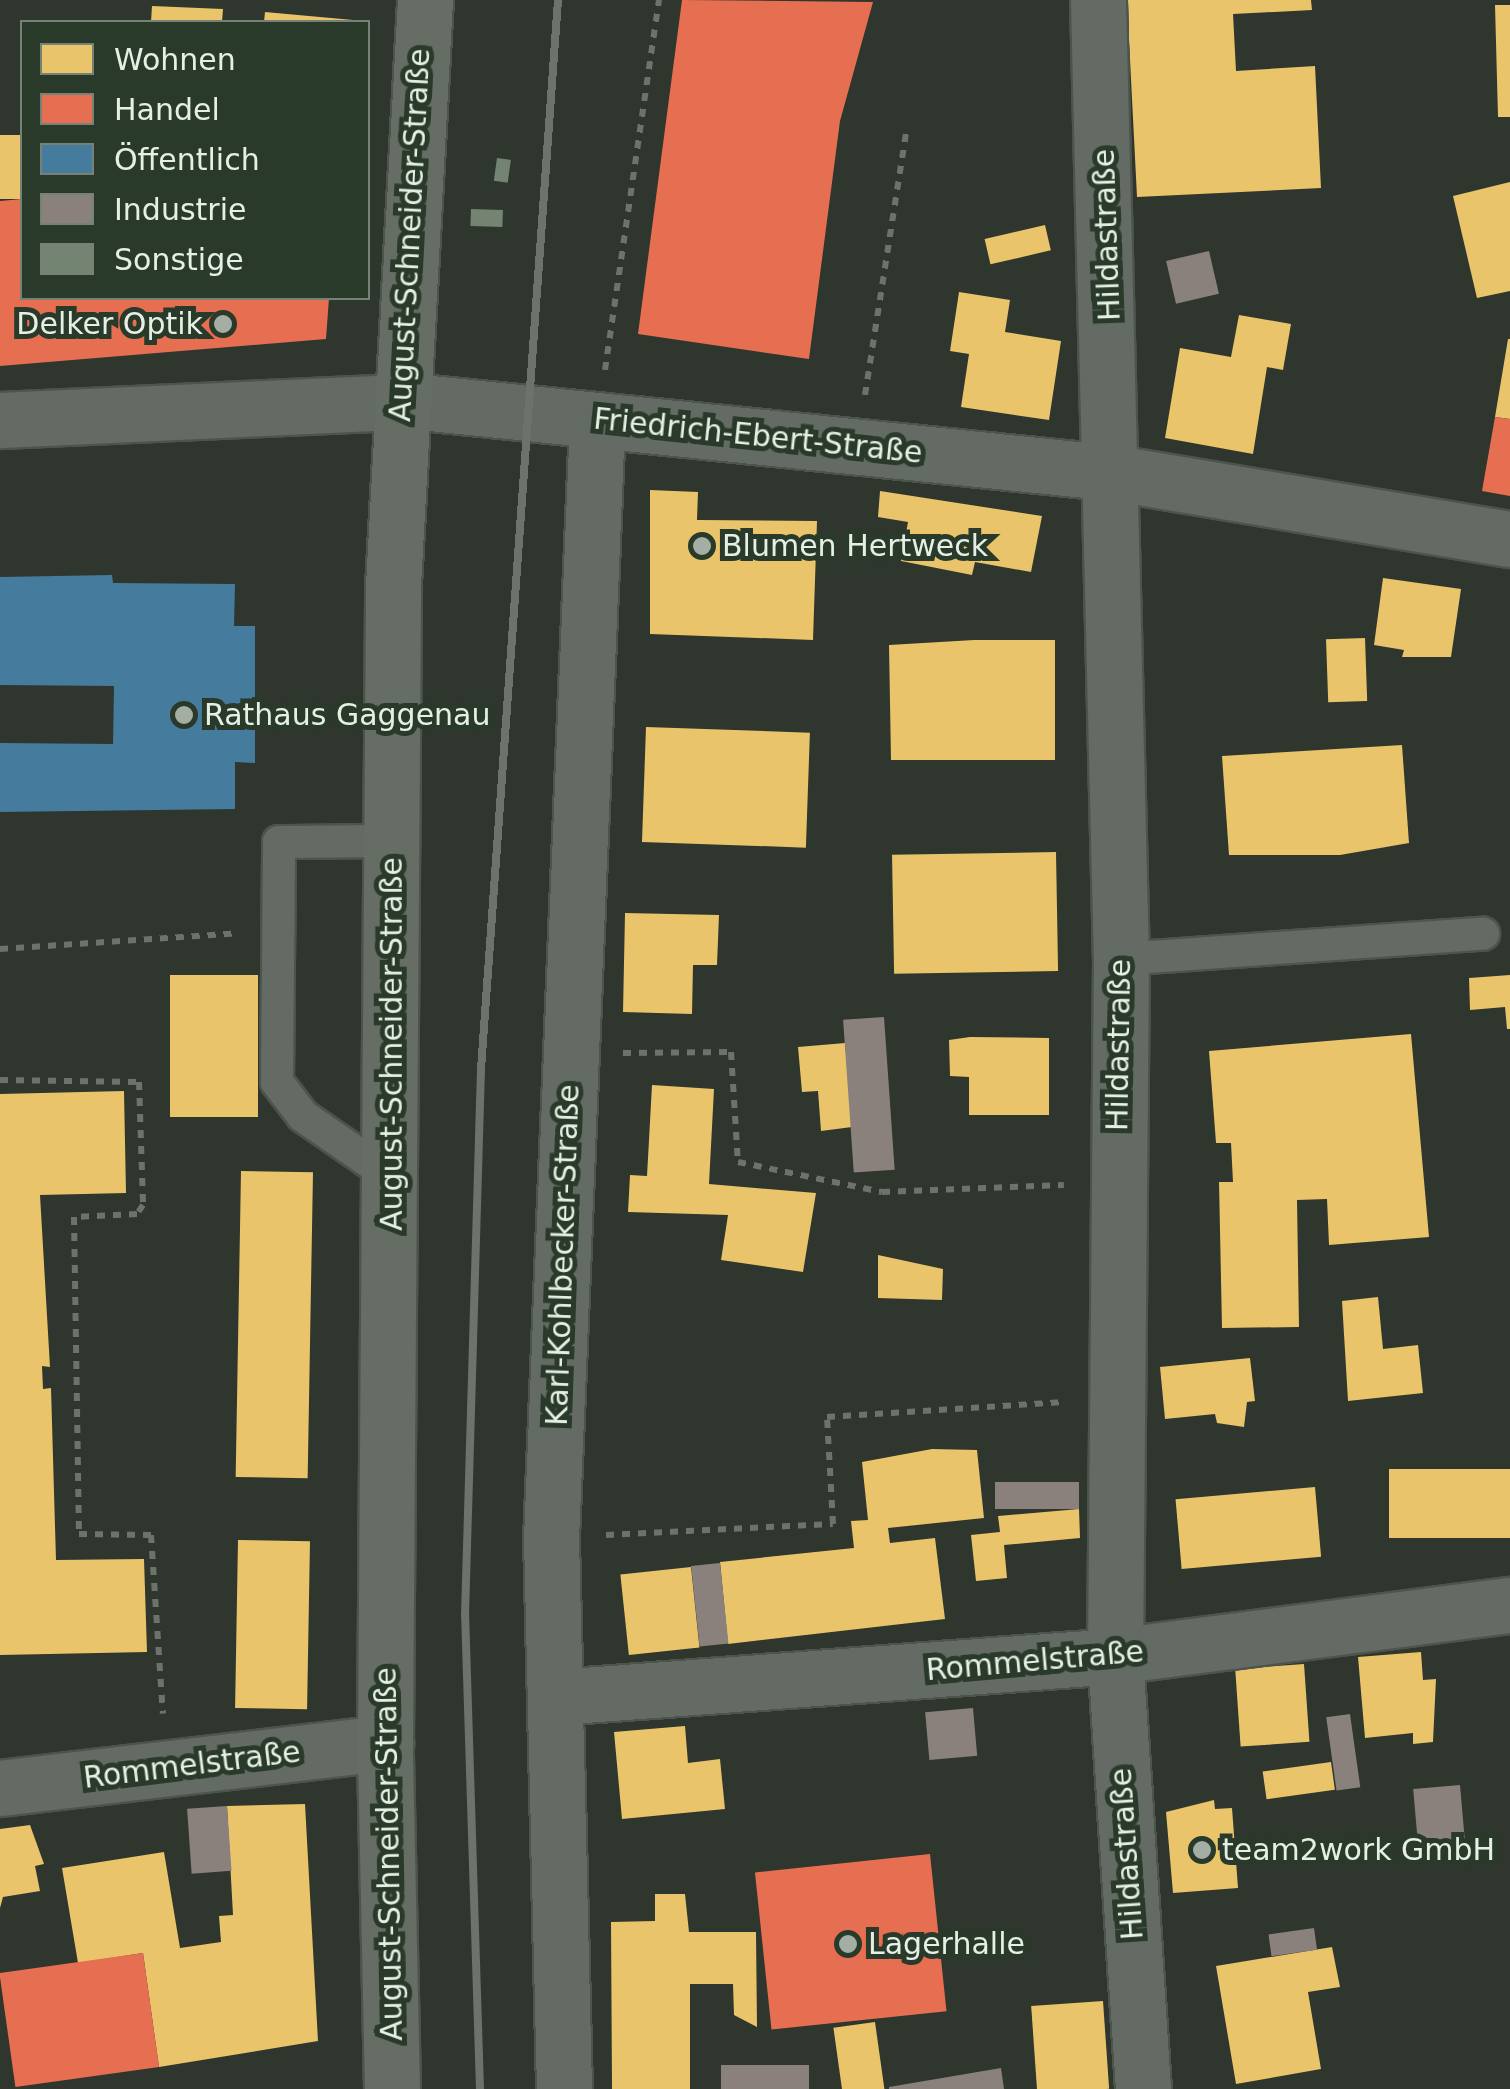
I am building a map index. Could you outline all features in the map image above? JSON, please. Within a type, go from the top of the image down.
[{"type":"street","name":"August-Schneider-Straße","points":[[392,2089],[385,1743],[399,401],[424,0]]},
{"type":"street","name":"Hildastraße","points":[[1098,0],[1115,472],[1121,960],[1115,1656],[1142,2089]]},
{"type":"street","name":"Friedrich-Ebert-Straße","points":[[0,420],[399,401],[1115,472],[1510,538]]},
{"type":"street","name":"Karl-Kohlbecker-Straße","points":[[564,2089],[551,1538],[597,420]]},
{"type":"street","name":"Rommelstraße","points":[[557,1696],[1115,1656],[1510,1605]]},
{"type":"street","name":"Rommelstraße","points":[[0,1788],[385,1743]]},
{"type":"lane","points":[[390,1176],[303,1116],[277,1082],[278,842],[394,842]]},
{"type":"lane","points":[[1121,960],[1483,934]]},
{"type":"path","points":[[597,420],[659,0]]},
{"type":"path","points":[[857,445],[907,128]]},
{"type":"path","points":[[0,950],[278,930]]},
{"type":"path","points":[[571,1054],[730,1052],[738,1162],[882,1192],[1117,1182]]},
{"type":"path","points":[[0,1080],[139,1082],[144,1204],[137,1214],[74,1217],[79,1534],[151,1535],[166,1768]]},
{"type":"path","points":[[551,1538],[833,1524],[827,1416],[1116,1399]]},
{"type":"building: Wohnen","points":[[1127,0],[1311,0],[1312,10],[1233,14],[1236,71],[1315,66],[1321,188],[1137,197]]},
{"type":"building: Wohnen","points":[[1495,5],[1510,5],[1510,117],[1498,117]]},
{"type":"building: Wohnen","points":[[152,6],[223,9],[222,20],[151,20]]},
{"type":"building: Wohnen","points":[[265,12],[353,20],[264,20]]},
{"type":"building: Wohnen","points":[[0,135],[20,135],[20,199],[0,199]]},
{"type":"building: Wohnen","points":[[1510,182],[1510,291],[1477,298],[1453,196]]},
{"type":"building: Wohnen","points":[[1045,225],[1051,250],[990,264],[985,239]]},
{"type":"building: Wohnen","points":[[959,292],[1010,300],[1005,332],[1061,341],[1049,420],[961,407],[969,354],[950,351]]},
{"type":"building: Wohnen","points":[[1239,315],[1291,324],[1283,370],[1267,367],[1253,454],[1165,438],[1180,348],[1231,357]]},
{"type":"building: Wohnen","points":[[1510,339],[1510,419],[1495,417]]},
{"type":"building: Wohnen","points":[[650,490],[698,492],[697,520],[817,521],[813,640],[650,634]]},
{"type":"building: Wohnen","points":[[880,491],[1042,516],[1031,572],[975,562],[972,575],[901,561],[908,522],[878,517]]},
{"type":"building: Wohnen","points":[[1383,578],[1461,589],[1451,657],[1402,657],[1404,650],[1374,645]]},
{"type":"building: Wohnen","points":[[1365,638],[1367,701],[1328,702],[1326,639]]},
{"type":"building: Wohnen","points":[[1055,640],[1055,760],[891,760],[889,645]]},
{"type":"building: Wohnen","points":[[646,727],[810,733],[806,848],[642,842]]},
{"type":"building: Wohnen","points":[[1402,745],[1409,843],[1340,855],[1229,855],[1222,756]]},
{"type":"building: Wohnen","points":[[1056,852],[1058,971],[894,974],[892,855]]},
{"type":"building: Wohnen","points":[[625,913],[719,915],[717,965],[693,965],[692,1014],[623,1012]]},
{"type":"building: Wohnen","points":[[170,975],[258,975],[258,1117],[170,1117]]},
{"type":"building: Wohnen","points":[[1510,975],[1507,1029],[1505,1007],[1470,1010],[1469,978]]},
{"type":"building: Wohnen","points":[[1411,1034],[1429,1237],[1329,1245],[1327,1199],[1297,1200],[1299,1327],[1222,1328],[1219,1182],[1233,1182],[1231,1143],[1216,1143],[1209,1051]]},
{"type":"building: Wohnen","points":[[1049,1038],[1049,1115],[969,1115],[969,1077],[950,1076],[949,1040]]},
{"type":"building: Wohnen","points":[[845,1043],[852,1127],[821,1131],[818,1091],[802,1092],[798,1047]]},
{"type":"building: Wohnen","points":[[652,1085],[714,1089],[709,1184],[816,1193],[803,1272],[721,1260],[728,1215],[628,1212],[630,1175],[647,1176]]},
{"type":"building: Wohnen","points":[[124,1091],[126,1193],[40,1195],[50,1367],[42,1366],[43,1389],[51,1388],[56,1560],[144,1559],[147,1652],[0,1655],[0,1094]]},
{"type":"building: Wohnen","points":[[241,1171],[313,1172],[308,1478],[236,1477]]},
{"type":"building: Wohnen","points":[[878,1255],[943,1269],[942,1300],[878,1298]]},
{"type":"building: Wohnen","points":[[1378,1297],[1383,1349],[1418,1345],[1423,1393],[1348,1401],[1342,1301]]},
{"type":"building: Wohnen","points":[[1250,1358],[1255,1401],[1247,1402],[1244,1427],[1217,1423],[1215,1414],[1165,1419],[1160,1367]]},
{"type":"building: Wohnen","points":[[932,1449],[977,1450],[984,1518],[888,1528],[890,1543],[935,1538],[945,1619],[728,1644],[720,1562],[854,1548],[851,1521],[868,1520],[862,1462]]},
{"type":"building: Wohnen","points":[[1389,1469],[1510,1469],[1510,1538],[1389,1538]]},
{"type":"building: Wohnen","points":[[1315,1487],[1321,1557],[1182,1569],[1176,1499]]},
{"type":"building: Wohnen","points":[[1079,1509],[1080,1538],[1004,1545],[1007,1578],[976,1581],[971,1535],[1000,1532],[998,1516]]},
{"type":"building: Wohnen","points":[[238,1540],[310,1541],[307,1709],[235,1708]]},
{"type":"building: Wohnen","points":[[691,1567],[699,1648],[629,1655],[620,1574]]},
{"type":"building: Wohnen","points":[[1421,1652],[1423,1680],[1436,1679],[1433,1742],[1413,1744],[1413,1733],[1365,1738],[1358,1657]]},
{"type":"building: Wohnen","points":[[1304,1664],[1309,1742],[1241,1747],[1235,1669]]},
{"type":"building: Wohnen","points":[[685,1726],[688,1763],[720,1759],[725,1809],[622,1819],[614,1732]]},
{"type":"building: Wohnen","points":[[1331,1762],[1335,1790],[1267,1799],[1263,1772]]},
{"type":"building: Wohnen","name":"team2work GmbH","points":[[1214,1800],[1215,1809],[1232,1808],[1238,1888],[1173,1893],[1166,1812]]},
{"type":"building: Wohnen","points":[[305,1804],[318,2041],[159,2067],[143,1953],[78,1963],[62,1868],[164,1852],[180,1948],[221,1942],[219,1916],[233,1915],[227,1806]]},
{"type":"building: Wohnen","points":[[30,1825],[44,1864],[35,1866],[40,1891],[3,1897],[0,1908],[0,1829]]},
{"type":"building: Wohnen","points":[[655,1894],[685,1894],[689,1932],[756,1932],[757,2027],[734,2015],[733,1984],[690,1984],[690,2089],[612,2089],[611,1922],[655,1921]]},
{"type":"building: Wohnen","points":[[1332,1947],[1340,1987],[1308,1992],[1321,2069],[1236,2084],[1216,1966]]},
{"type":"building: Wohnen","points":[[1103,2001],[1109,2089],[1037,2089],[1031,2006]]},
{"type":"building: Wohnen","points":[[875,2022],[884,2089],[842,2089],[833,2028]]},
{"type":"building: Handel","points":[[682,0],[873,2],[840,121],[809,359],[638,334]]},
{"type":"building: Handel","points":[[20,199],[20,300],[329,300],[326,339],[0,366],[0,201]]},
{"type":"building: Handel","points":[[1495,417],[1510,419],[1510,496],[1482,491]]},
{"type":"building: Handel","name":"Lagerhalle","points":[[930,1854],[947,2011],[771,2030],[755,1872]]},
{"type":"building: Handel","points":[[143,1953],[159,2067],[15,2087],[0,1973]]},
{"type":"building: Öffentlich","name":"Rathaus Gaggenau","points":[[112,575],[113,583],[235,584],[234,626],[255,626],[255,763],[235,762],[235,809],[0,812],[0,743],[113,744],[114,686],[0,685],[0,577]]},
{"type":"building: Industrie","points":[[1209,251],[1219,294],[1176,304],[1166,261]]},
{"type":"building: Industrie","points":[[884,1017],[895,1170],[854,1172],[843,1020]]},
{"type":"building: Industrie","points":[[995,1482],[1079,1482],[1079,1509],[995,1509]]},
{"type":"building: Industrie","points":[[720,1563],[728,1644],[700,1647],[691,1566]]},
{"type":"building: Industrie","points":[[973,1708],[977,1756],[929,1760],[925,1712]]},
{"type":"building: Industrie","points":[[1350,1714],[1360,1787],[1337,1791],[1326,1717]]},
{"type":"building: Industrie","points":[[1460,1785],[1465,1848],[1419,1852],[1413,1789]]},
{"type":"building: Industrie","points":[[227,1806],[232,1871],[192,1874],[187,1809]]},
{"type":"building: Industrie","points":[[1314,1928],[1317,1950],[1272,1956],[1268,1934]]},
{"type":"building: Industrie","points":[[721,2065],[809,2065],[809,2089],[721,2089]]},
{"type":"building: Industrie","points":[[1001,2068],[1004,2089],[889,2089],[889,2087]]},
{"type":"building: Sonstige","points":[[497,158],[511,160],[508,183],[494,181]]},
{"type":"building: Sonstige","points":[[471,209],[503,210],[502,227],[470,226]]},
{"type":"railway","points":[[480,2089],[465,1615],[481,1069],[558,0]]},
{"type":"place","name":"Delker Optik","points":[[223,324]]},
{"type":"place","name":"Blumen Hertweck","points":[[702,546]]},
{"type":"place","name":"Rathaus Gaggenau","points":[[184,715]]},
{"type":"place","name":"team2work GmbH","points":[[1202,1850]]},
{"type":"place","name":"Lagerhalle","points":[[848,1944]]}]
